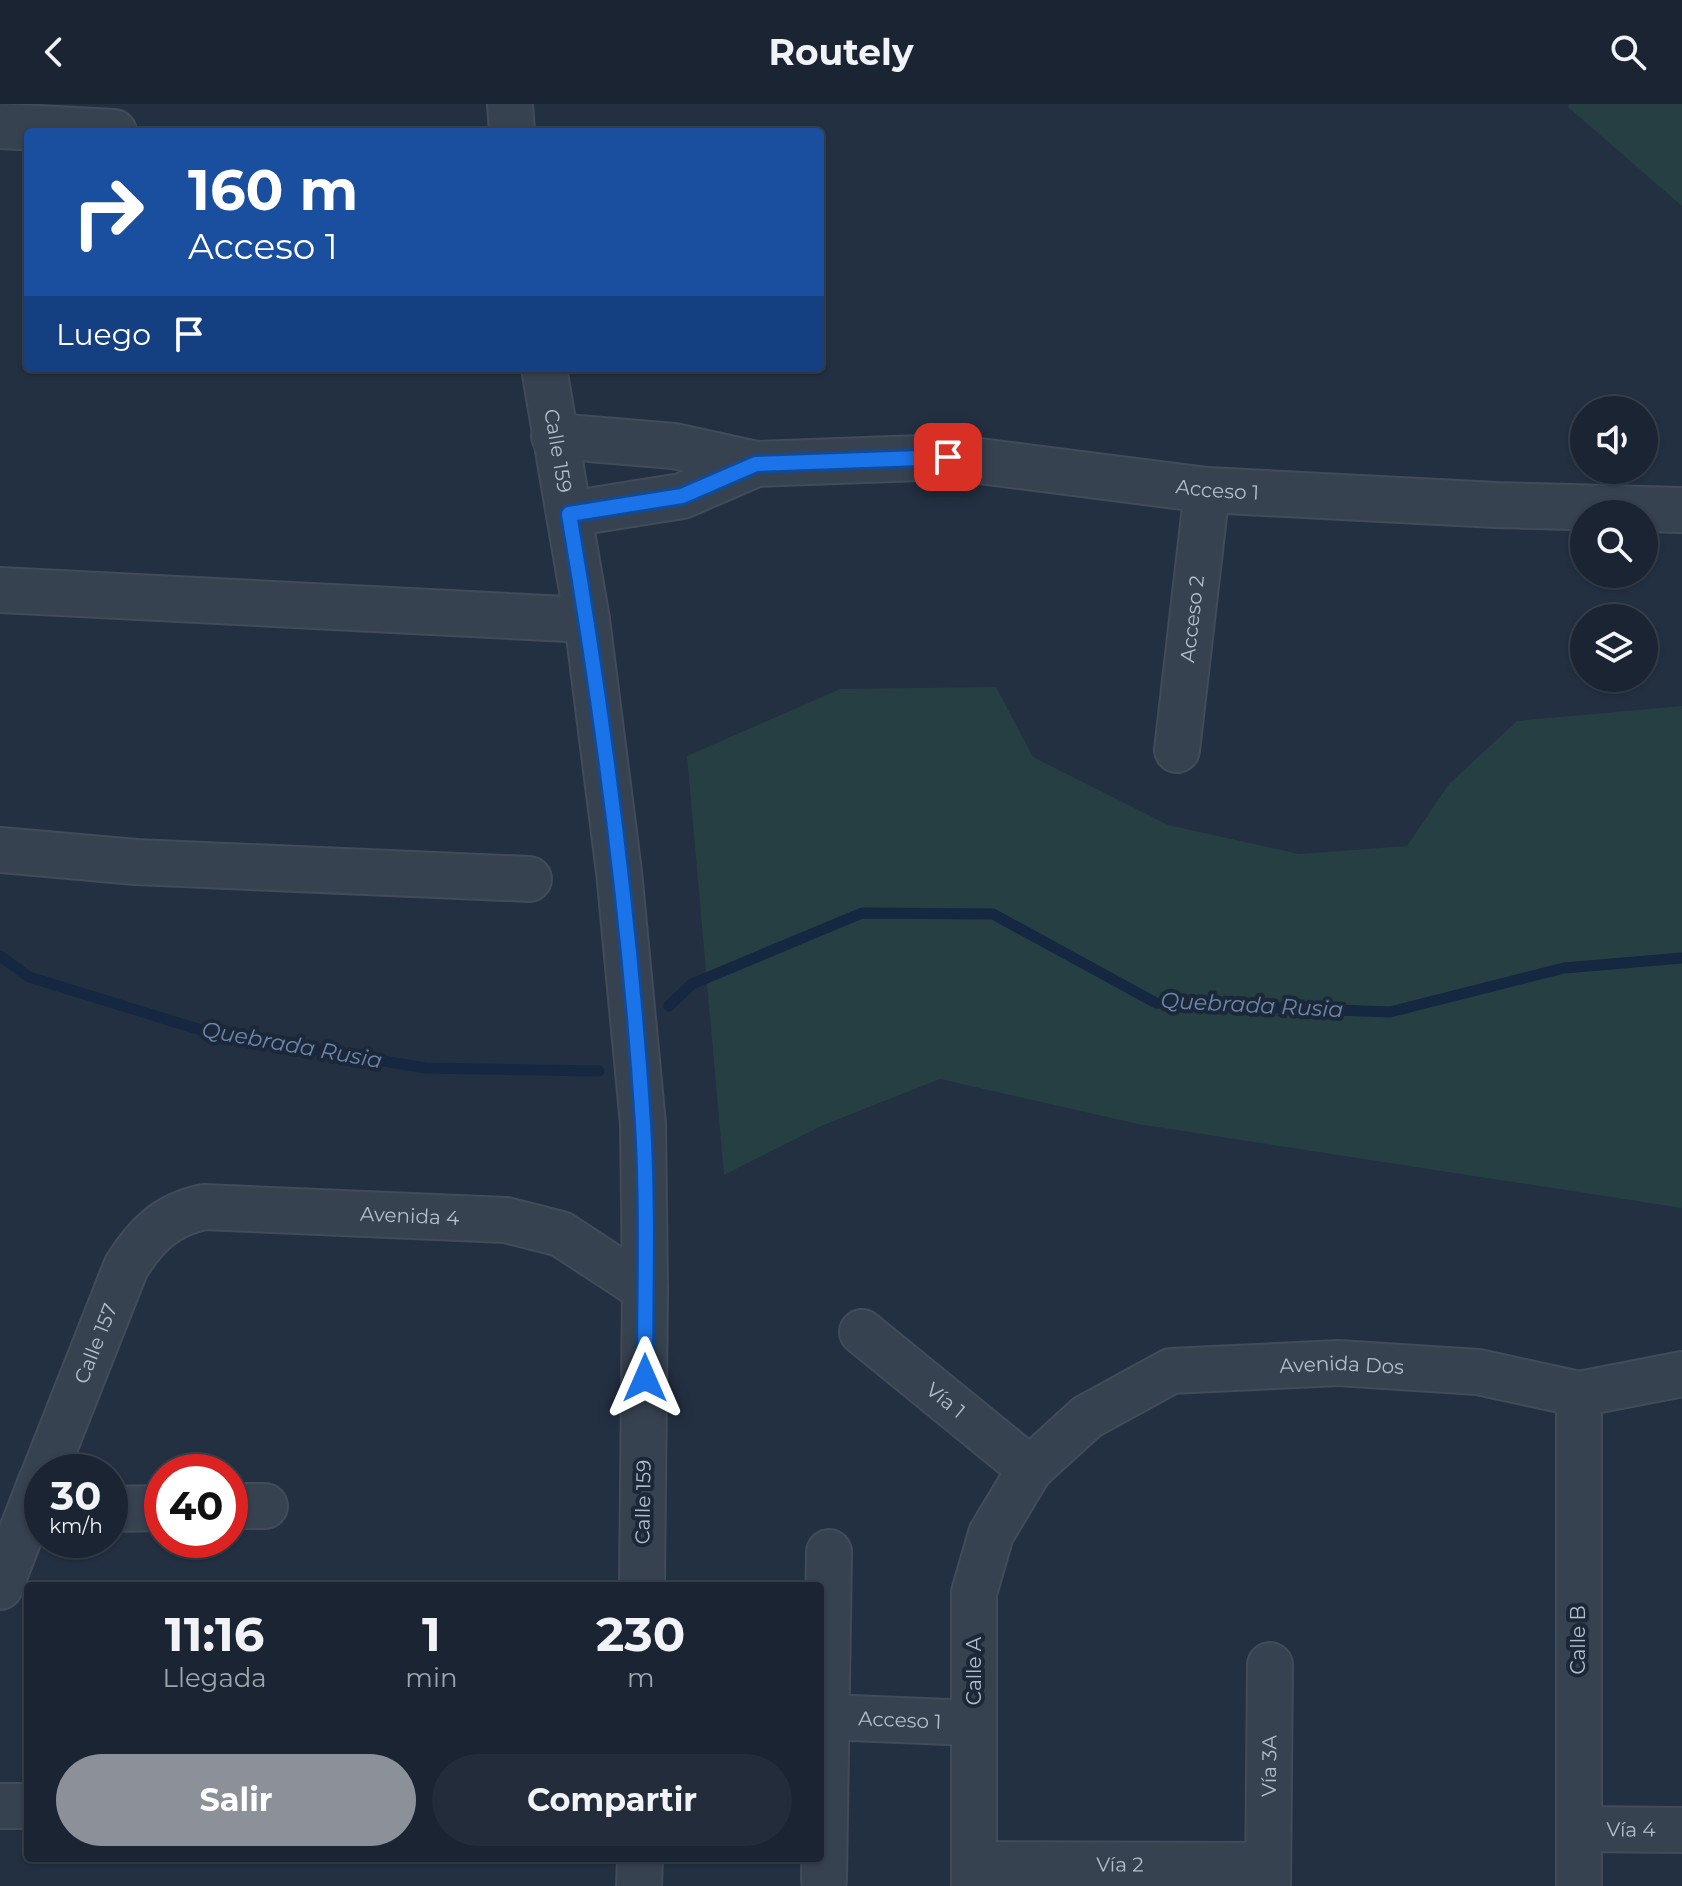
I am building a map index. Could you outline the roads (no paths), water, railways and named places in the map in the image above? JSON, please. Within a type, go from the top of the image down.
[{"type":"street","points":[[510,104],[512,128]]},
{"type":"street","points":[[0,126],[38,128]]},
{"type":"street","name":"Calle 159","points":[[545,372],[587,620],[619,872],[643,1124],[642,1582]]},
{"type":"street","name":"Acceso 1","points":[[554,436],[674,446],[756,464],[948,457],[1207,490],[1496,505],[1682,510]]},
{"type":"street","name":"Acceso 1","points":[[569,514],[682,496],[756,464]]},
{"type":"street","name":"Acceso 2","points":[[1177,750],[1207,490]]},
{"type":"street","points":[[0,590],[587,620]]},
{"type":"street","points":[[0,850],[136,862],[529,879]]},
{"type":"street","name":"Avenida 4","points":[[161,1224],[181,1212],[204,1207],[506,1220],[561,1234],[645,1289]]},
{"type":"street","name":"Calle 157","points":[[55,1454],[126,1267],[141,1243],[161,1224]]},
{"type":"street","name":"Vía 1","points":[[862,1332],[1030,1469]]},
{"type":"street","name":"Avenida Dos","points":[[1030,1469],[1087,1417],[1171,1371],[1338,1363],[1478,1372],[1579,1394],[1682,1374]]},
{"type":"street","name":"Calle B","points":[[1579,1394],[1579,1886]]},
{"type":"street","name":"Calle A","points":[[974,1875],[974,1593],[991,1534],[1030,1469]]},
{"type":"street","name":"Calle 157","points":[[0,1587],[24,1531]]},
{"type":"street","points":[[824,1879],[829,1552]]},
{"type":"street","name":"Vía 3A","points":[[1267,1876],[1270,1665]]},
{"type":"street","name":"Acceso 1","points":[[826,1717],[974,1723]]},
{"type":"street","points":[[0,1806],[24,1806]]},
{"type":"street","name":"Vía 4","points":[[1579,1829],[1682,1830]]},
{"type":"street","points":[[639,1886],[640,1862]]},
{"type":"street","name":"Vía 2","points":[[974,1875],[1267,1876]]},
{"type":"waterway","name":"Quebrada Rusia","points":[[669,1006],[692,984],[862,913],[993,914],[1156,1003],[1390,1012],[1564,968],[1682,958]]},
{"type":"waterway","name":"Quebrada Rusia","points":[[0,956],[29,977],[201,1030],[425,1068],[599,1071]]}]
